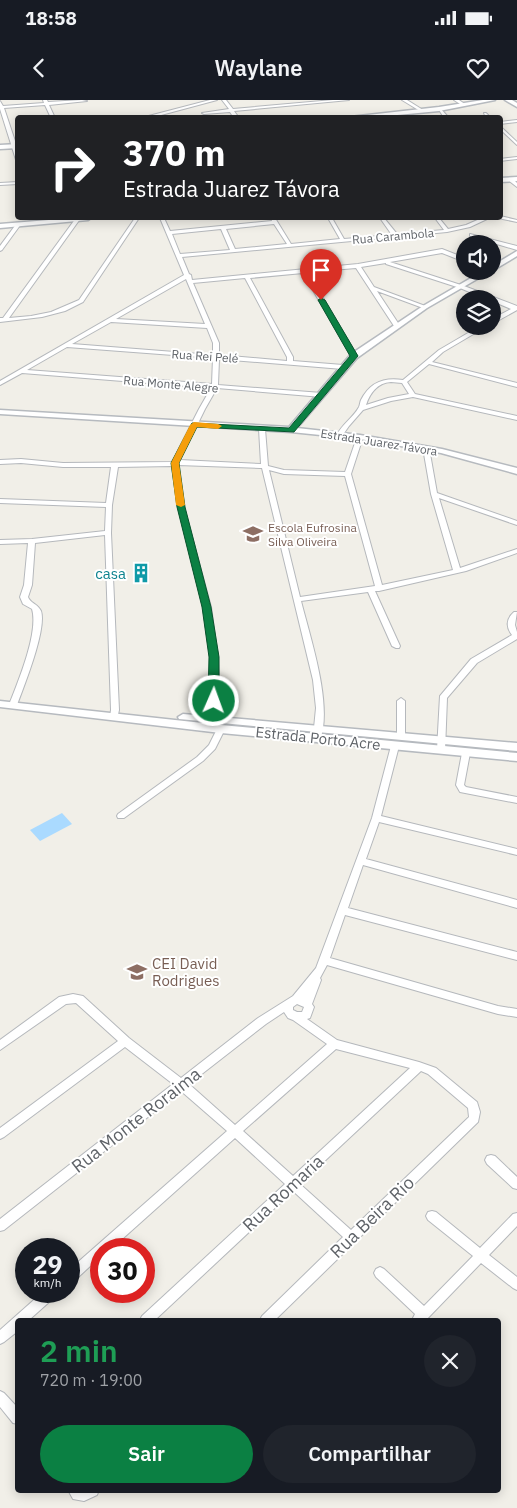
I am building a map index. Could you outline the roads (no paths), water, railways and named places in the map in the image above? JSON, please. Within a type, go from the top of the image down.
[{"type":"street","points":[[158,115],[215,100]]},
{"type":"street","points":[[224,100],[235,115]]},
{"type":"street","points":[[196,104],[204,113],[308,102],[347,100]]},
{"type":"street","points":[[404,100],[421,110]]},
{"type":"street","points":[[456,100],[464,105]]},
{"type":"street","points":[[396,115],[492,100]]},
{"type":"street","points":[[508,100],[517,105]]},
{"type":"street","points":[[0,101],[15,143]]},
{"type":"street","points":[[1,107],[46,102],[84,101]]},
{"type":"street","points":[[46,102],[52,115]]},
{"type":"street","points":[[438,109],[444,115]]},
{"type":"street","points":[[503,123],[517,121]]},
{"type":"street","points":[[503,129],[515,139],[517,144]]},
{"type":"street","points":[[506,140],[515,139]]},
{"type":"street","points":[[0,147],[15,146]]},
{"type":"street","points":[[503,160],[517,158]]},
{"type":"street","points":[[514,179],[517,186]]},
{"type":"street","points":[[0,184],[15,183]]},
{"type":"street","points":[[503,218],[517,221]]},
{"type":"street","points":[[0,226],[37,220]]},
{"type":"street","points":[[2,320],[77,220]]},
{"type":"street","points":[[2,320],[57,312],[72,307],[81,301],[136,220]]},
{"type":"street","points":[[163,220],[216,343],[215,388],[202,409],[175,463],[181,507],[208,615],[215,683],[212,720]]},
{"type":"street","points":[[170,233],[275,220],[290,246]]},
{"type":"street","points":[[331,220],[343,240]]},
{"type":"street","points":[[384,220],[396,236]]},
{"type":"street","points":[[439,220],[448,231]]},
{"type":"street","name":"Rua Carambola","points":[[180,256],[448,231],[468,226],[481,220]]},
{"type":"street","points":[[0,249],[19,224]]},
{"type":"street","points":[[223,227],[233,251]]},
{"type":"street","points":[[501,243],[517,248]]},
{"type":"street","points":[[190,282],[358,266],[442,251],[456,256]]},
{"type":"street","points":[[501,263],[517,253]]},
{"type":"street","points":[[386,262],[470,290]]},
{"type":"street","points":[[358,266],[397,326]]},
{"type":"street","points":[[305,272],[354,356]]},
{"type":"street","points":[[0,383],[188,275]]},
{"type":"street","points":[[247,277],[290,357],[290,362]]},
{"type":"street","points":[[291,430],[354,356],[425,307],[473,280]]},
{"type":"street","points":[[373,288],[425,307]]},
{"type":"street","points":[[501,303],[516,309]]},
{"type":"street","points":[[501,317],[516,309]]},
{"type":"street","points":[[111,320],[208,326]]},
{"type":"street","points":[[404,382],[427,362],[469,335]]},
{"type":"street","name":"Rua Rei Pelé","points":[[66,345],[343,367]]},
{"type":"street","points":[[427,362],[517,385]]},
{"type":"street","name":"Rua Monte Alegre","points":[[21,371],[215,388],[322,395]]},
{"type":"street","points":[[340,435],[344,427],[361,409],[370,390],[377,382],[388,379],[404,382],[413,395]]},
{"type":"street","points":[[361,409],[382,401],[413,395],[517,418]]},
{"type":"street","name":"Estrada Juarez Távora","points":[[0,412],[291,430],[360,437],[426,448],[517,471]]},
{"type":"street","points":[[262,429],[264,468],[317,680],[320,708],[318,733]]},
{"type":"street","points":[[360,437],[348,474],[375,590],[396,646]]},
{"type":"street","points":[[426,448],[434,494],[457,571]]},
{"type":"street","points":[[0,462],[21,461],[63,465],[115,465],[182,462],[256,465],[284,472],[348,474]]},
{"type":"street","points":[[114,713],[108,533],[109,504],[115,465]]},
{"type":"street","points":[[434,494],[517,523]]},
{"type":"street","points":[[0,501],[109,504]]},
{"type":"street","points":[[0,542],[32,541],[108,533]]},
{"type":"street","points":[[14,702],[38,627],[38,613],[34,606],[26,602],[24,597],[28,585],[32,541]]},
{"type":"street","points":[[298,599],[375,590],[457,571],[517,551]]},
{"type":"street","points":[[442,745],[442,700],[474,662],[516,636],[512,631],[511,625],[512,618],[517,614]]},
{"type":"street","name":"Estrada Porto Acre","points":[[0,697],[14,702],[114,713],[212,720],[398,741],[442,745],[517,747]]},
{"type":"street","points":[[296,1010],[309,1007],[307,1004],[376,818],[398,741],[401,701]]},
{"type":"street","name":"Estrada Porto Acre","points":[[0,704],[14,702]]},
{"type":"street","name":"Estrada Porto Acre","points":[[114,713],[220,729],[318,733]]},
{"type":"street","points":[[122,816],[200,759],[212,747],[220,729]]},
{"type":"street","name":"Estrada Porto Acre","points":[[442,745],[466,753],[517,757]]},
{"type":"street","points":[[466,753],[460,785],[463,790],[517,800]]},
{"type":"street","points":[[376,818],[517,852]]},
{"type":"street","points":[[361,861],[517,904]]},
{"type":"street","points":[[342,910],[517,956]]},
{"type":"street","points":[[296,1010],[322,965]]},
{"type":"street","points":[[322,965],[498,1010],[517,1013]]},
{"type":"street","points":[[0,1046],[63,1000],[79,999],[125,1042],[181,1084],[236,1132],[351,1237]]},
{"type":"street","points":[[296,1010],[312,1030],[334,1044],[419,1066]]},
{"type":"street","name":"Rua Monte Roraima","points":[[0,1226],[273,1014],[296,1010]]},
{"type":"street","points":[[0,1134],[125,1042]]},
{"type":"street","points":[[115,1238],[334,1044]]},
{"type":"street","name":"Rua Beira Rio","points":[[268,1318],[474,1119],[473,1105],[432,1070],[419,1066]]},
{"type":"street","name":"Rua Romaria","points":[[148,1318],[419,1066]]},
{"type":"street","points":[[491,1160],[517,1184]]},
{"type":"street","points":[[432,1216],[517,1284]]},
{"type":"street","points":[[380,1273],[421,1317],[482,1257],[517,1218]]},
{"type":"street","points":[[80,1268],[90,1260]]},
{"type":"street","points":[[22,1318],[39,1303]]},
{"type":"street","points":[[0,1338],[15,1325]]},
{"type":"street","points":[[0,1397],[15,1414]]},
{"type":"water","points":[[62,813],[72,824],[40,841],[30,830]]},
{"type":"place","name":"Escola Eufrosina Silva Oliveira","points":[[253,534]]},
{"type":"place","name":"casa","points":[[141,573]]},
{"type":"place","name":"CEI David Rodrigues","points":[[137,972]]}]
